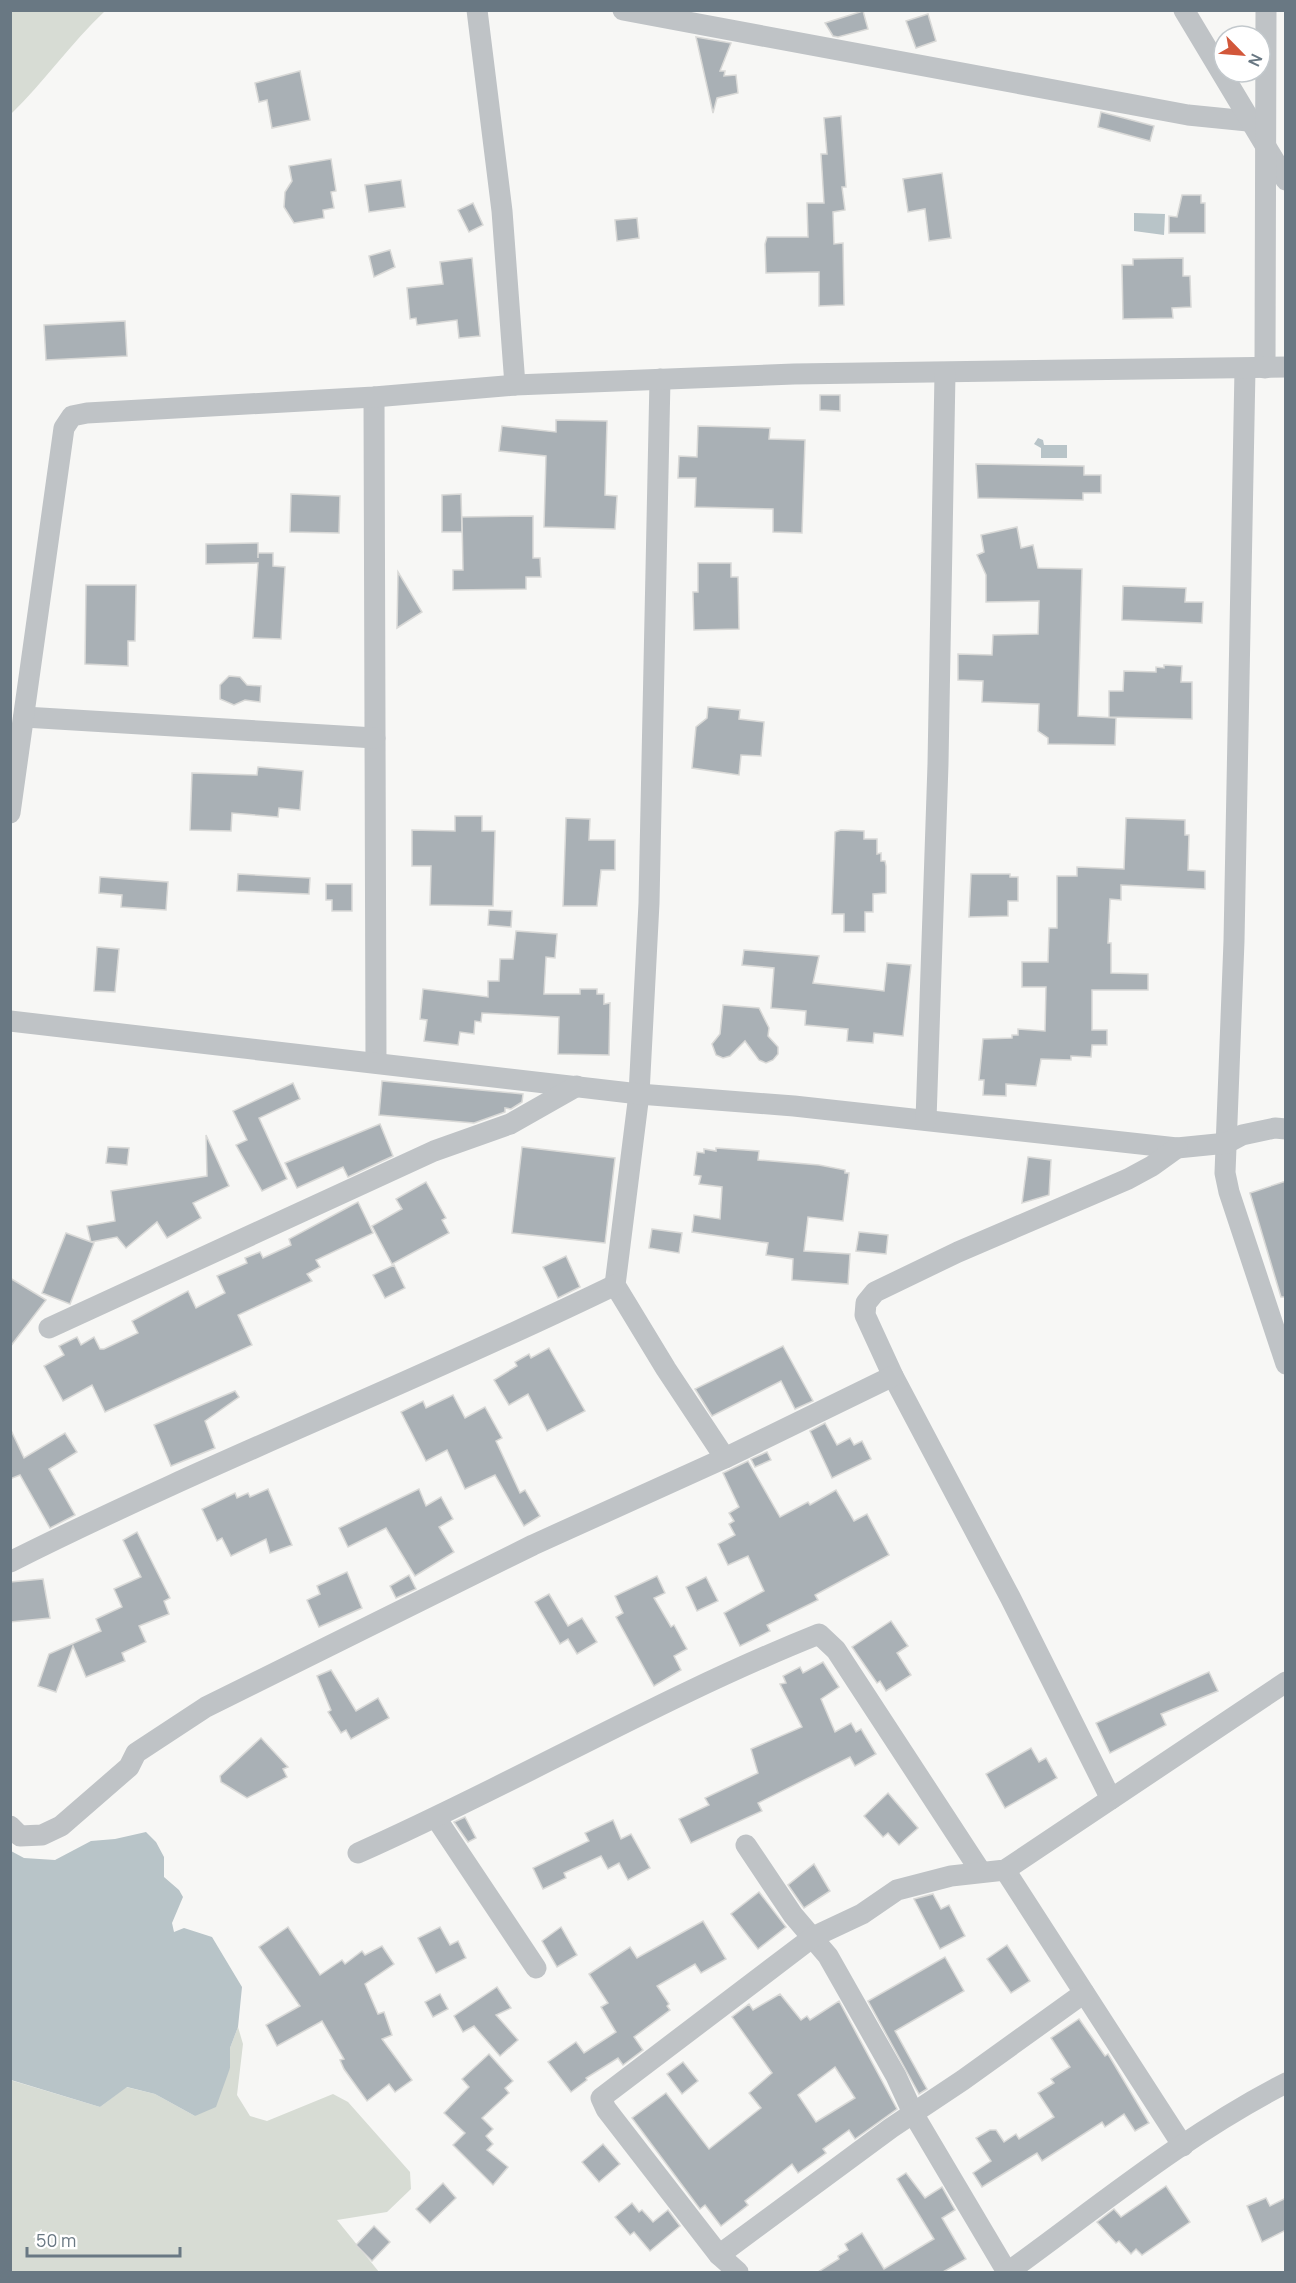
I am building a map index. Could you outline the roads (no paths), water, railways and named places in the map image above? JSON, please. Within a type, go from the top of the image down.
[{"type":"street","points":[[477,10],[502,211],[515,385]]},
{"type":"street","points":[[623,10],[1188,116],[1248,121]]},
{"type":"street","points":[[1184,10],[1248,121],[1286,180]]},
{"type":"street","points":[[1266,10],[1265,368],[1234,941],[1226,1173],[1229,1192],[1286,1364]]},
{"type":"street","points":[[10,813],[64,428],[72,416],[87,413],[374,397],[515,385],[660,379],[794,374],[1265,368]]},
{"type":"street","points":[[926,1120],[938,764],[945,373]]},
{"type":"street","points":[[660,379],[649,903],[639,1094],[615,1285],[666,1369],[725,1458]]},
{"type":"street","points":[[374,397],[376,1062]]},
{"type":"street","points":[[24,717],[375,738]]},
{"type":"street","points":[[10,1022],[376,1062],[639,1094],[794,1106],[1177,1148],[1227,1143],[1242,1135],[1275,1128],[1286,1129]]},
{"type":"street","points":[[49,1328],[434,1151],[510,1124],[577,1086]]},
{"type":"street","points":[[1111,1798],[1010,1597],[892,1376],[865,1315],[866,1303],[875,1292],[958,1252],[1128,1179],[1152,1167],[1177,1148]]},
{"type":"street","points":[[10,1562],[160,1490],[425,1373],[615,1285]]},
{"type":"street","points":[[10,1826],[20,1836],[42,1835],[62,1826],[129,1767],[136,1753],[206,1707],[533,1545],[725,1458],[892,1376]]},
{"type":"street","points":[[358,1853],[436,1818],[685,1695],[819,1634],[836,1650],[981,1872]]},
{"type":"street","points":[[738,2272],[719,2255],[606,2109],[601,2098],[813,1937],[862,1914],[897,1890],[943,1877],[1005,1870],[1286,1682]]},
{"type":"street","points":[[436,1818],[536,1968]]},
{"type":"street","points":[[746,1845],[793,1915],[828,1956],[896,2076],[914,2115],[1007,2272],[1183,2146],[1251,2100],[1286,2083]]},
{"type":"street","points":[[1005,1870],[1183,2146]]},
{"type":"street","points":[[719,2255],[834,2169],[914,2115],[1084,1993]]}]
